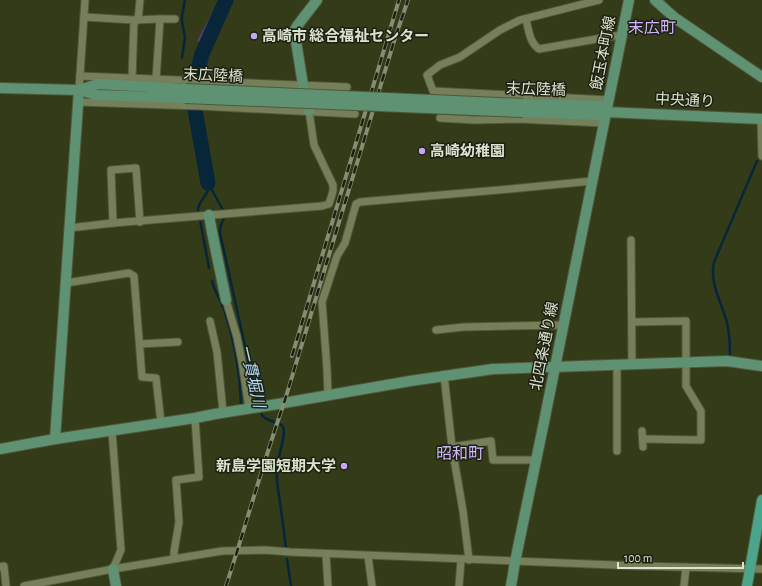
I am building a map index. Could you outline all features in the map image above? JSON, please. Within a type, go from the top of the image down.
[{"type":"main road","points":[[747,586],[762,500]]},
{"type":"street","points":[[56,439],[85,0]]},
{"type":"street","points":[[132,79],[136,20],[140,0]]},
{"type":"street","points":[[69,228],[322,206],[329,204],[333,191],[333,185],[314,145],[295,35],[297,26],[317,0]]},
{"type":"street","points":[[599,0],[526,20],[520,20],[500,30],[460,57],[440,65],[427,75],[433,91],[604,123]]},
{"type":"street","name":"飯玉本町線","points":[[606,112],[629,0]]},
{"type":"street","points":[[655,0],[675,18],[762,77]]},
{"type":"street","points":[[84,17],[136,20],[175,19]]},
{"type":"street","points":[[156,80],[160,19]]},
{"type":"street","points":[[526,20],[532,41],[539,48],[621,36]]},
{"type":"street","points":[[80,76],[156,80],[188,93],[199,106],[355,114]]},
{"type":"street","points":[[78,102],[188,93],[199,82],[347,87]]},
{"type":"street","points":[[0,88],[79,90]]},
{"type":"street","name":"末広陸橋","points":[[79,90],[96,94],[188,93],[521,108],[599,115],[606,112]]},
{"type":"street","points":[[440,118],[474,120],[521,108],[609,100]]},
{"type":"street","name":"中央通り","points":[[606,112],[762,119]]},
{"type":"street","name":"北四条通り線","points":[[511,586],[606,112]]},
{"type":"street","points":[[762,119],[762,156]]},
{"type":"street","points":[[113,223],[111,170],[136,168],[140,222]]},
{"type":"street","points":[[328,395],[328,370],[322,302],[336,256],[345,243],[356,204],[360,202],[510,189],[592,180]]},
{"type":"street","points":[[209,215],[226,300],[255,407]]},
{"type":"street","points":[[631,240],[632,364]]},
{"type":"street","points":[[66,283],[129,273],[134,276],[142,377],[156,378],[161,423]]},
{"type":"street","points":[[210,321],[217,352],[223,412]]},
{"type":"street","points":[[632,322],[686,321],[686,386],[698,411],[701,440],[669,443],[642,439]]},
{"type":"street","points":[[436,330],[464,326],[564,325]]},
{"type":"street","points":[[140,344],[178,342]]},
{"type":"street","points":[[0,449],[493,368],[727,361],[762,366]]},
{"type":"street","points":[[616,364],[617,451]]},
{"type":"street","points":[[444,376],[452,447],[463,511],[469,560]]},
{"type":"street","points":[[174,558],[179,522],[176,480],[198,476],[195,418]]},
{"type":"street","points":[[112,431],[121,550],[113,569],[116,586]]},
{"type":"street","points":[[452,447],[491,441],[493,460],[537,460]]},
{"type":"street","points":[[24,586],[174,558],[233,550],[265,550],[515,562],[762,569]]},
{"type":"street","points":[[326,554],[328,586]]},
{"type":"street","points":[[368,556],[372,586]]},
{"type":"street","points":[[459,586],[461,560]]},
{"type":"street","points":[[0,567],[4,566],[6,586]]},
{"type":"street","points":[[684,586],[686,567]]},
{"type":"shaded area","points":[[219,0],[222,0],[218,10],[200,42],[197,41]]},
{"type":"waterway","points":[[182,58],[185,37],[182,16],[185,0]]},
{"type":"waterway","name":"一貫堀川","points":[[208,183],[195,110],[196,76],[202,54],[226,0]]},
{"type":"waterway","points":[[730,357],[728,327],[713,278],[714,262],[757,161]]},
{"type":"waterway","name":"一貫堀川","points":[[208,183],[223,210]]},
{"type":"waterway","points":[[198,213],[200,203],[207,192],[208,183]]},
{"type":"waterway","name":"一貫堀川","points":[[224,218],[220,228],[220,233],[258,405]]},
{"type":"waterway","points":[[200,220],[209,268]]},
{"type":"waterway","points":[[212,281],[224,309],[234,343],[241,403]]},
{"type":"waterway","name":"一貫堀川","points":[[260,410],[265,418],[278,423],[284,430],[277,465],[277,477],[286,548]]},
{"type":"waterway","name":"一貫堀川","points":[[287,559],[291,586]]},
{"type":"railway","points":[[292,356],[399,0]]},
{"type":"railway","points":[[226,586],[408,0]]},
{"type":"place","name":"高崎市 総合福祉センター","points":[[254,36]]},
{"type":"place","name":"高崎幼稚園","points":[[422,151]]},
{"type":"place","name":"新島学園短期大学","points":[[344,466]]},
{"type":"district","name":"末広町","points":[[652,27]]},
{"type":"district","name":"昭和町","points":[[460,453]]}]
